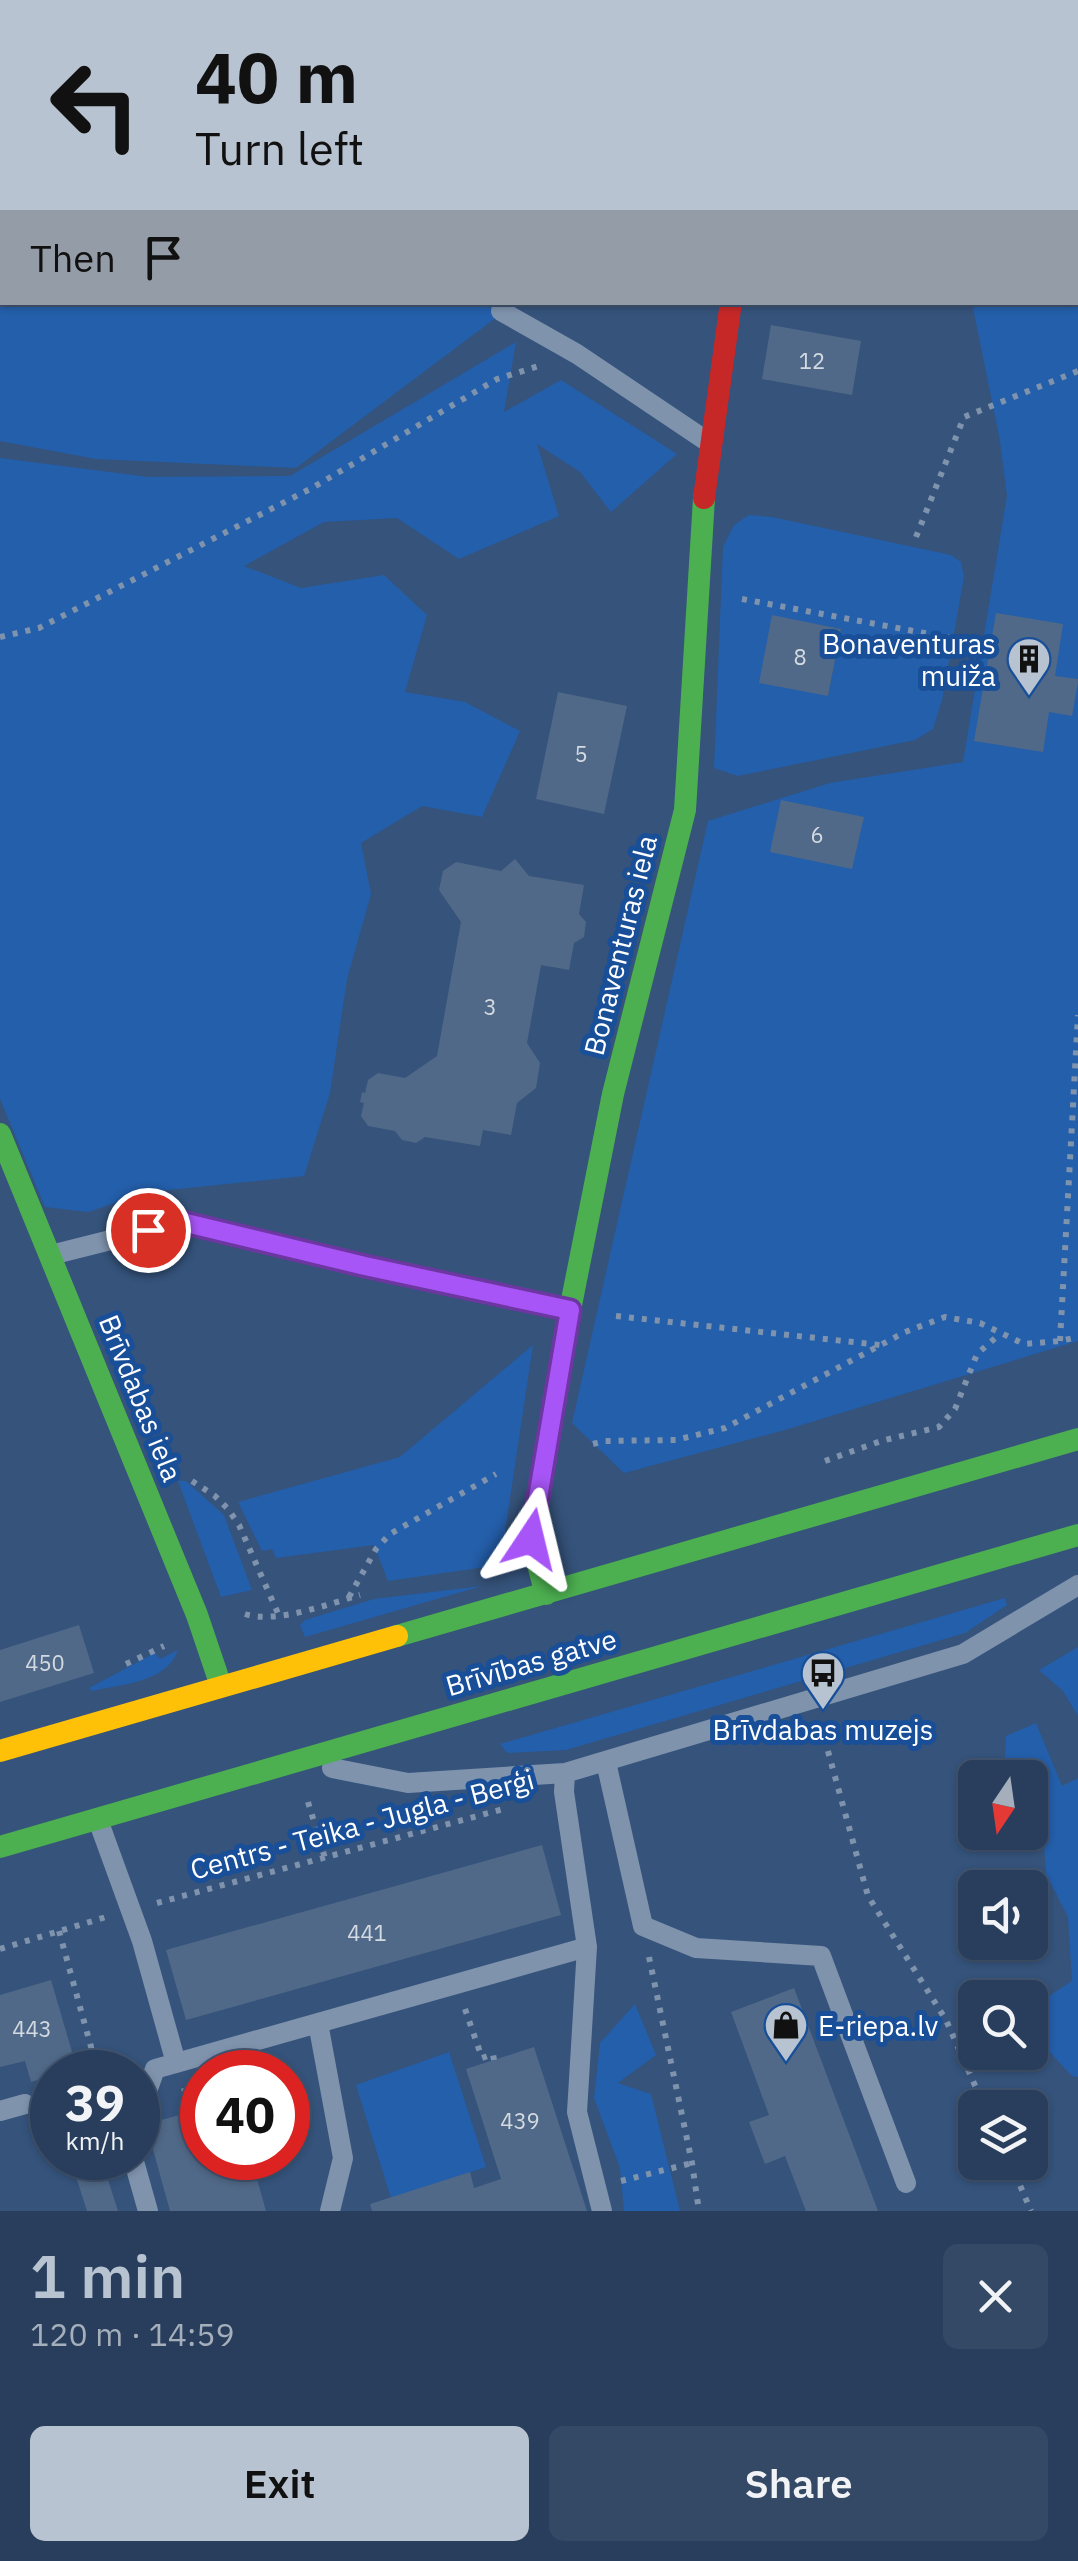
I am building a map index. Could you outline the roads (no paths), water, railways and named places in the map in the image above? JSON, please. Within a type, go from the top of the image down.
[{"type":"main road","name":"Bonaventuras iela","points":[[546,1594],[531,1539],[570,1310],[613,1094],[684,810],[705,486],[731,305]]},
{"type":"main road","name":"Brīvdabas iela","points":[[0,1134],[197,1615],[221,1686]]},
{"type":"main road","points":[[0,1750],[1078,1439]]},
{"type":"main road","name":"Brīvības gatve","points":[[0,1847],[1078,1535]]},
{"type":"lane","points":[[502,311],[577,354],[711,444]]},
{"type":"lane","points":[[50,1255],[182,1222],[570,1310]]},
{"type":"lane","points":[[295,1761],[408,1782],[565,1782],[606,1762],[963,1654],[1078,1585]]},
{"type":"lane","points":[[606,1762],[643,1926],[696,1948],[821,1956],[906,2183]]},
{"type":"lane","points":[[565,1782],[587,1948],[577,2112],[602,2211]]},
{"type":"lane","points":[[98,1818],[131,1910],[176,2063]]},
{"type":"lane","points":[[160,2068],[587,1948]]},
{"type":"lane","points":[[318,2023],[343,2158],[330,2211]]},
{"type":"lane","points":[[0,2111],[25,2104]]},
{"type":"lane","points":[[139,2180],[148,2211]]},
{"type":"place","name":"Bonaventuras muiža","points":[[1029,697]]},
{"type":"place","name":"Brīvdabas muzejs","points":[[823,1711]]},
{"type":"place","name":"E-riepa.lv","points":[[786,2063]]}]
